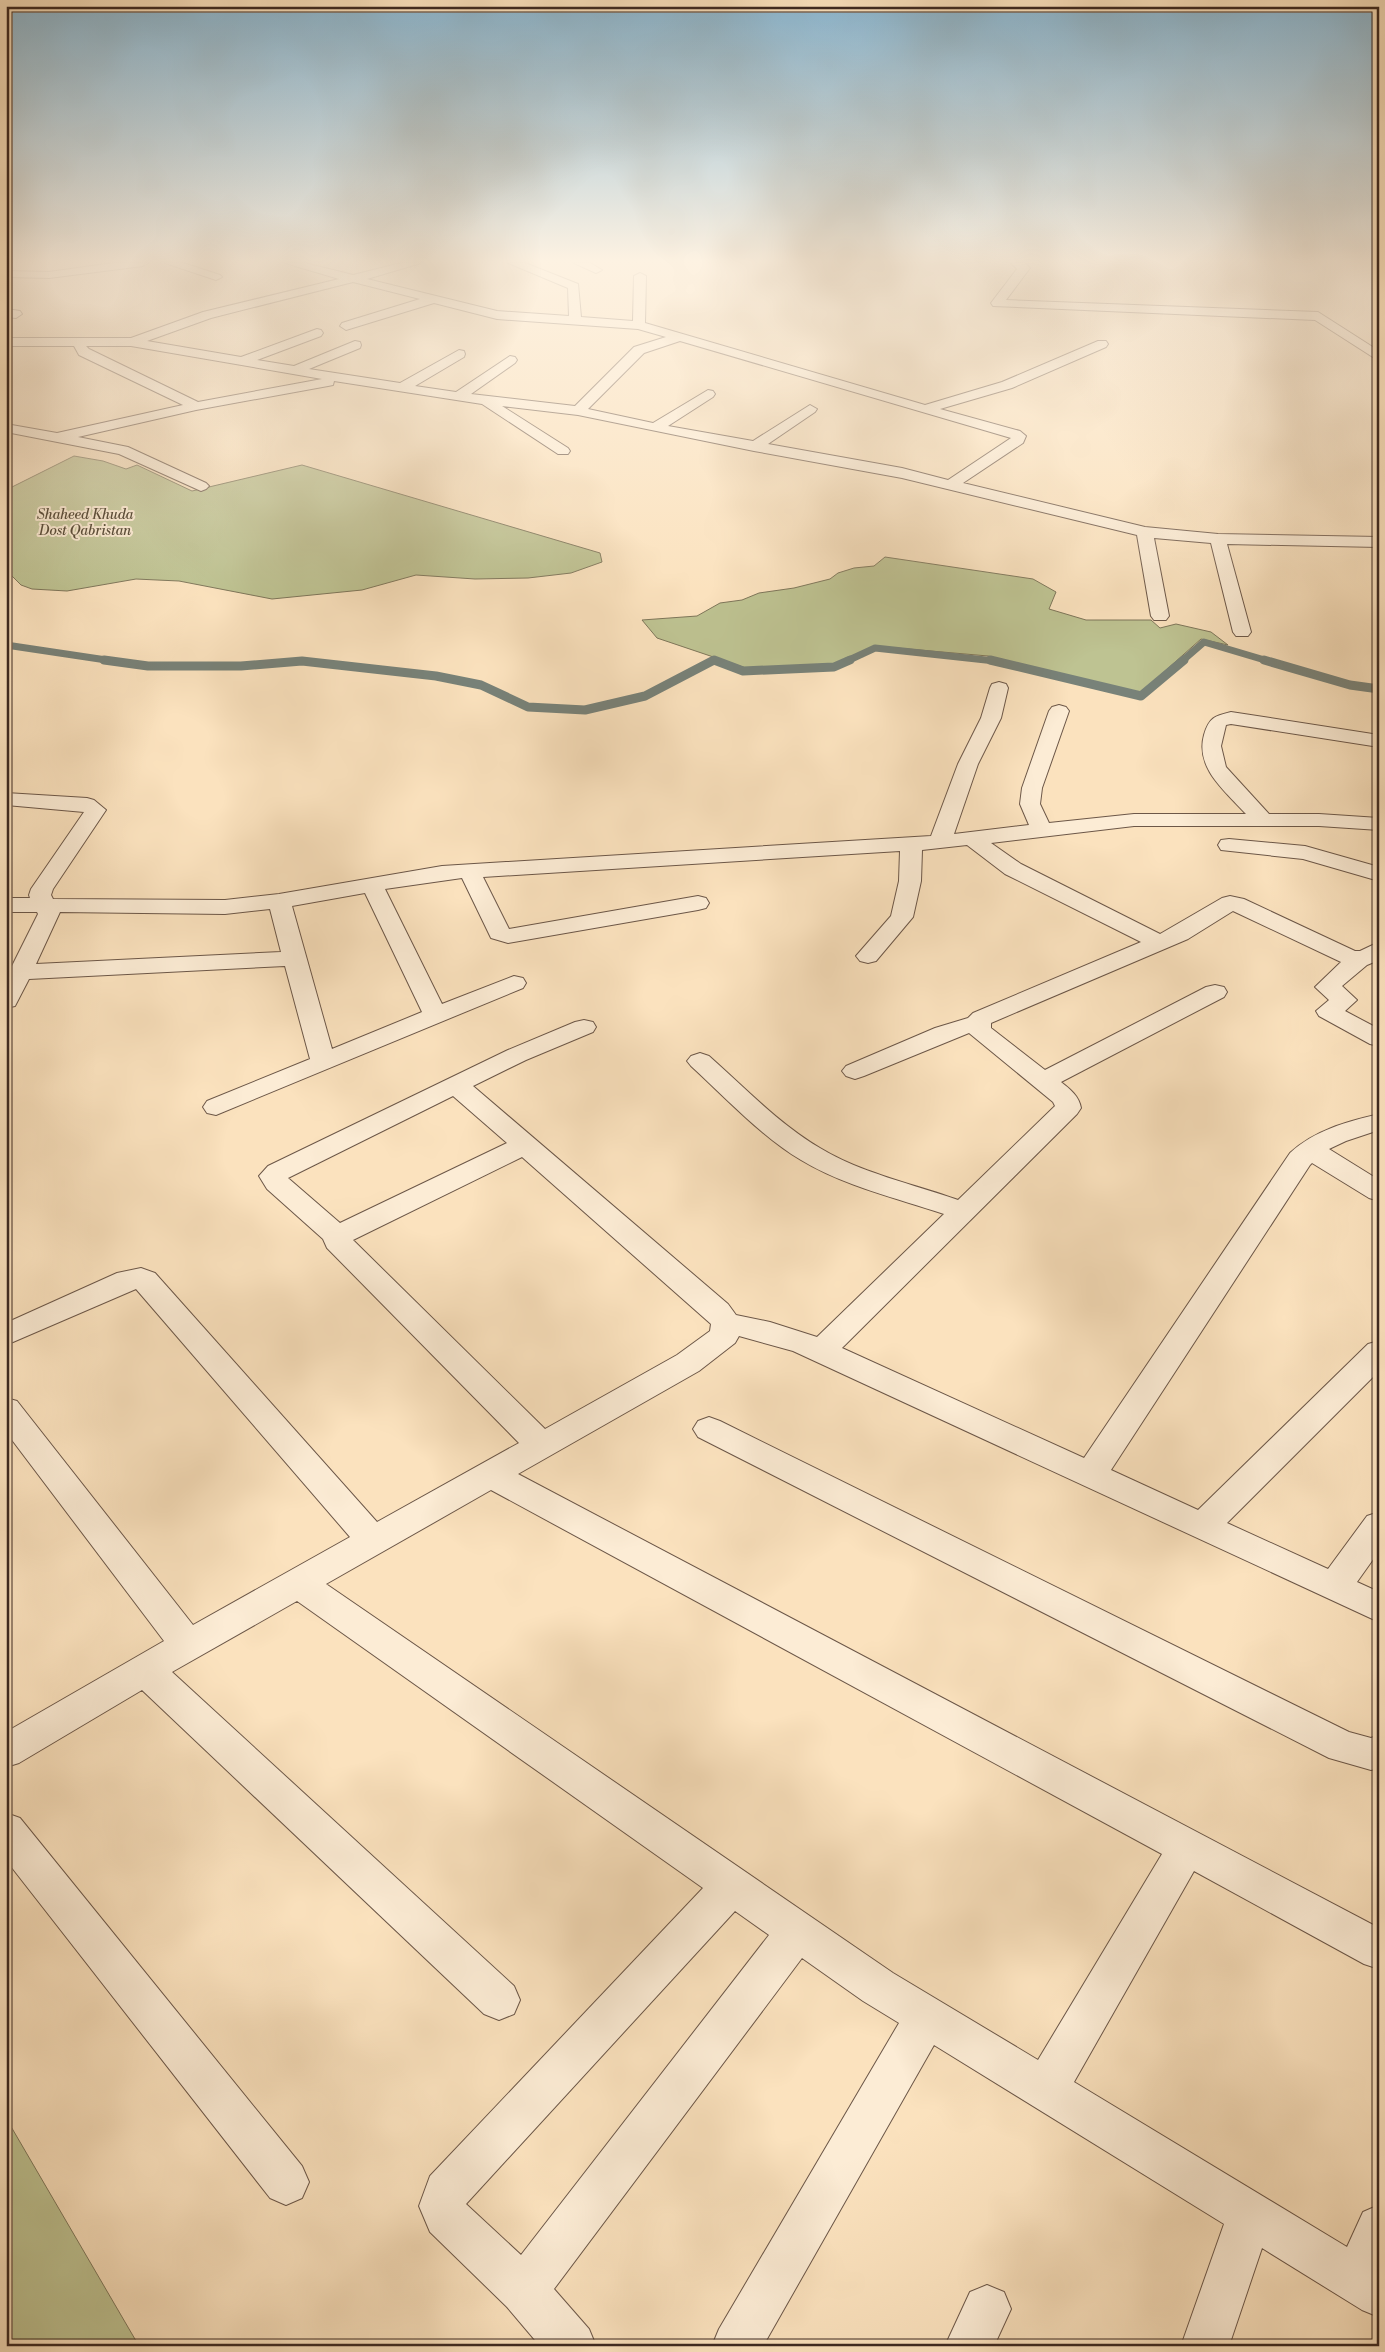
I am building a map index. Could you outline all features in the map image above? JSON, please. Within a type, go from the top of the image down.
[{"type":"street","points":[[131,373],[196,406]]},
{"type":"street","points":[[311,373],[484,400],[578,411],[754,447],[902,473],[1145,532],[1218,539],[1379,542]]},
{"type":"street","points":[[402,388],[428,373]]},
{"type":"street","points":[[459,396],[492,373]]},
{"type":"street","points":[[578,411],[616,373]]},
{"type":"street","points":[[802,373],[1019,436],[1018,440],[950,485]]},
{"type":"street","points":[[925,409],[1007,385],[1035,373]]},
{"type":"street","points":[[60,437],[196,406],[344,379]]},
{"type":"street","points":[[655,428],[708,394]]},
{"type":"street","points":[[484,400],[563,451]]},
{"type":"street","points":[[754,447],[810,409]]},
{"type":"street","points":[[6,428],[123,450],[138,455],[201,486]]},
{"type":"street","points":[[1145,532],[1160,616]]},
{"type":"street","points":[[1218,539],[1242,632]]},
{"type":"street","points":[[940,842],[968,764],[991,718],[999,688]]},
{"type":"street","points":[[1042,830],[1030,804],[1032,788],[1059,711]]},
{"type":"street","points":[[1263,820],[1216,768],[1211,746],[1217,723],[1221,720],[1231,718],[1379,741]]},
{"type":"street","points":[[6,799],[87,804],[96,810],[42,890],[40,895],[48,907],[49,914],[13,974],[6,1001]]},
{"type":"street","points":[[6,906],[225,907],[279,901],[442,874],[940,842],[1134,820],[1320,820],[1379,824]]},
{"type":"street","points":[[1305,853],[1320,820]]},
{"type":"street","points":[[971,838],[1012,869],[1160,943]]},
{"type":"street","points":[[868,956],[902,917],[910,881],[912,844]]},
{"type":"street","points":[[1229,845],[1305,853],[1379,874]]},
{"type":"street","points":[[470,872],[499,933],[508,936],[698,903]]},
{"type":"street","points":[[372,885],[435,1014]]},
{"type":"street","points":[[279,901],[323,1061]]},
{"type":"street","points":[[854,1071],[944,1033],[977,1023],[982,1018],[1160,943],[1180,934],[1230,903],[1236,904],[1351,958],[1369,954]]},
{"type":"street","points":[[1369,954],[1327,987],[1345,1000],[1328,1010],[1379,1039]]},
{"type":"street","points":[[13,974],[294,958]]},
{"type":"street","points":[[216,1107],[435,1014],[514,983]]},
{"type":"street","points":[[1044,1081],[1215,992]]},
{"type":"street","points":[[821,1351],[1068,1108],[1067,1102],[1062,1096],[980,1031],[977,1023]]},
{"type":"street","points":[[541,1445],[339,1244],[338,1237],[277,1183],[273,1176],[518,1055],[584,1027]]},
{"type":"street","points":[[700,1061],[787,1138],[810,1154],[837,1168],[963,1211]]},
{"type":"street","points":[[456,1085],[717,1311],[726,1323],[770,1332],[821,1351],[1379,1608]]},
{"type":"street","points":[[1091,1474],[1289,1176],[1309,1149],[1340,1133],[1379,1122]]},
{"type":"street","points":[[338,1237],[524,1144]]},
{"type":"street","points":[[1309,1149],[1379,1192]]},
{"type":"street","points":[[6,1335],[127,1280],[141,1278],[145,1280],[373,1541]]},
{"type":"street","points":[[6,1751],[688,1362],[724,1336],[726,1323]]},
{"type":"street","points":[[1203,1526],[1379,1352]]},
{"type":"street","points":[[6,1410],[188,1646]]},
{"type":"street","points":[[709,1429],[1342,1747],[1371,1754],[1379,1751]]},
{"type":"street","points":[[490,1474],[1379,1950]]},
{"type":"street","points":[[1334,1587],[1379,1525]]},
{"type":"street","points":[[298,1583],[878,1987],[1367,2286],[1379,2228]]},
{"type":"street","points":[[146,1670],[499,2000]]},
{"type":"street","points":[[6,1830],[286,2182]]},
{"type":"street","points":[[1045,2090],[1187,1848]]},
{"type":"street","points":[[572,2346],[524,2290],[442,2212],[441,2203],[446,2192],[732,1886]]},
{"type":"street","points":[[524,2290],[797,1931]]},
{"type":"street","points":[[736,2346],[926,2016]]},
{"type":"street","points":[[1205,2346],[1250,2214]]},
{"type":"green space","name":"Shaheed Khuda Dost Qabristan","points":[[74,456],[103,461],[126,469],[137,465],[192,491],[302,465],[600,553],[602,562],[571,573],[528,578],[475,579],[416,575],[362,590],[272,599],[179,581],[136,579],[67,591],[32,589],[21,585],[6,570],[6,490]]},
{"type":"green space","points":[[885,557],[1033,579],[1056,592],[1049,609],[1086,620],[1151,620],[1160,628],[1176,624],[1211,632],[1228,645],[1201,639],[1139,694],[988,656],[874,646],[834,664],[746,668],[657,638],[642,620],[697,616],[720,603],[742,600],[759,593],[794,588],[830,579],[838,573],[854,568],[874,566]]},
{"type":"green space","points":[[6,2118],[139,2346],[6,2346]]},
{"type":"waterway","points":[[1182,661],[1204,642],[1268,661]]},
{"type":"waterway","points":[[6,645],[113,661]]},
{"type":"waterway","points":[[847,661],[875,648],[994,661]]},
{"type":"waterway","points":[[104,660],[148,666],[241,666],[302,661],[436,676],[481,685],[528,707],[585,710],[645,696],[714,660],[743,671],[834,667],[850,660]]},
{"type":"waterway","points":[[994,661],[1141,696],[1184,660]]},
{"type":"waterway","points":[[1264,660],[1350,685],[1379,689]]}]
